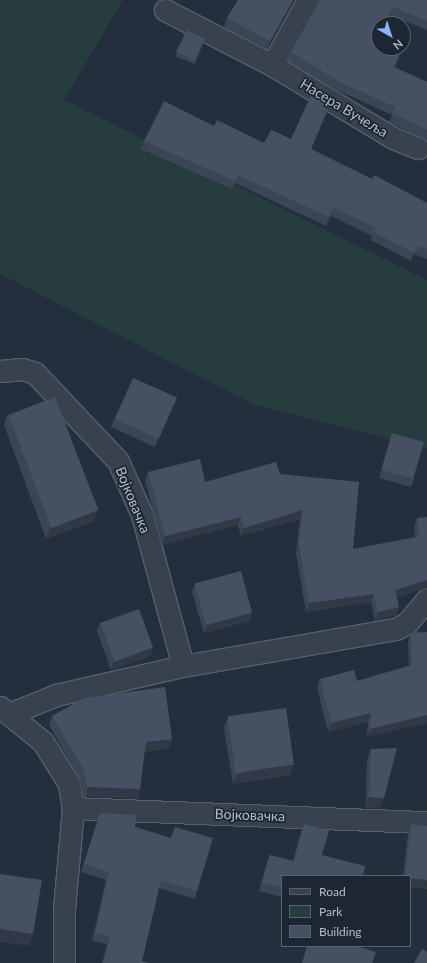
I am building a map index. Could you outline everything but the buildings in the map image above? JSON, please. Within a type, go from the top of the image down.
[{"type":"street","points":[[272,65],[308,0]]},
{"type":"street","name":"Насера Вучеља","points":[[165,10],[272,65],[393,138],[418,148]]},
{"type":"street","name":"Војковачка","points":[[0,371],[22,369],[35,373],[118,461],[142,515],[182,666]]},
{"type":"street","points":[[4,710],[56,695],[182,666],[396,629],[407,623],[427,599]]},
{"type":"street","points":[[4,710],[53,754],[69,784],[73,808],[64,908],[64,963]]},
{"type":"street","name":"Војковачка","points":[[73,808],[427,822]]},
{"type":"green space","points":[[0,0],[123,0],[64,100],[427,280],[427,449],[253,404],[0,274]]}]
